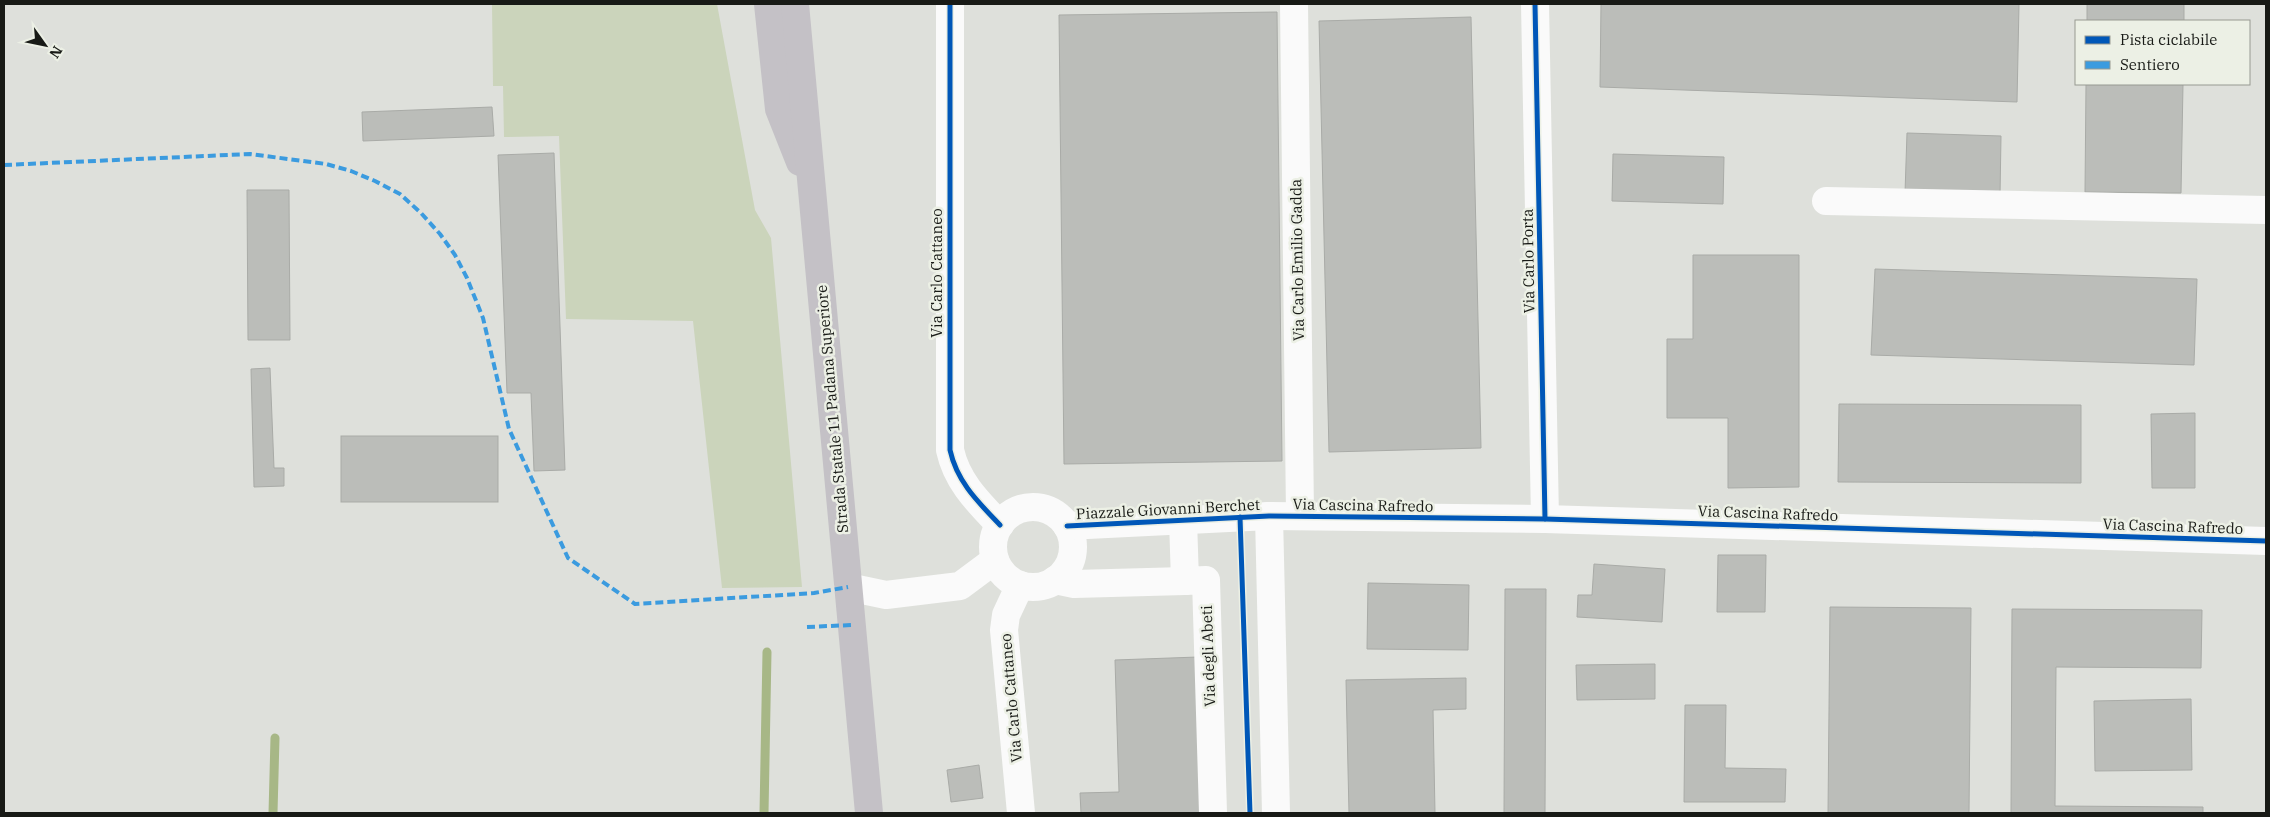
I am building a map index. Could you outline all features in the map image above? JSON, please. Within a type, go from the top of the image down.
[{"type":"main road","points":[[768,4],[779,109],[812,191]]},
{"type":"main road","name":"Strada Statale 11 Padana Superiore","points":[[795,4],[869,813]]},
{"type":"street","name":"Via Carlo Cattaneo","points":[[950,4],[950,450],[953,465],[960,480],[1000,525]]},
{"type":"street","name":"Via Carlo Emilio Gadda","points":[[1294,4],[1300,516]]},
{"type":"street","name":"Via Carlo Porta","points":[[1535,4],[1545,519]]},
{"type":"street","points":[[1826,201],[2266,210]]},
{"type":"street","name":"Piazzale Giovanni Berchet","points":[[1000,525],[1007,516],[1028,507],[1050,511],[1067,526],[1072,537],[1070,561],[1064,572],[1056,580]]},
{"type":"street","name":"Piazzale Giovanni Berchet","points":[[1067,526],[1269,516]]},
{"type":"street","points":[[1269,516],[1276,813]]},
{"type":"street","name":"Via Cascina Rafredo","points":[[1269,516],[1545,519],[2266,542]]},
{"type":"street","points":[[1000,525],[994,536],[993,548],[995,560],[1001,571],[1009,579],[1020,585],[1044,586],[1056,580],[1074,584],[1185,581],[1184,520]]},
{"type":"street","points":[[848,587],[886,595],[960,586],[995,560]]},
{"type":"street","name":"Via degli Abeti","points":[[1185,581],[1206,580],[1213,813]]},
{"type":"street","name":"Via Carlo Cattaneo","points":[[1020,585],[1006,615],[1004,630],[1021,813]]},
{"type":"green space","points":[[492,4],[717,4],[755,210],[771,238],[802,587],[722,588],[693,321],[566,319],[559,136],[504,137],[503,86],[493,86]]},
{"type":"building","points":[[1601,4],[2019,4],[2017,102],[1600,87]]},
{"type":"building","points":[[2087,4],[2184,4],[2184,20],[2087,20]]},
{"type":"building","points":[[1277,12],[1282,461],[1064,464],[1059,15]]},
{"type":"building","points":[[1471,17],[1481,448],[1329,452],[1319,21]]},
{"type":"building","points":[[2086,85],[2183,85],[2181,193],[2085,192]]},
{"type":"building","points":[[492,107],[494,136],[363,141],[362,112]]},
{"type":"building","points":[[1907,133],[2001,136],[2000,196],[1905,193]]},
{"type":"building","points":[[554,153],[565,470],[534,471],[531,393],[507,393],[498,155]]},
{"type":"building","points":[[1613,154],[1724,157],[1723,204],[1612,201]]},
{"type":"building","points":[[247,190],[289,190],[290,340],[248,340]]},
{"type":"building","points":[[1693,255],[1799,255],[1799,487],[1728,488],[1728,418],[1667,418],[1667,339],[1693,339]]},
{"type":"building","points":[[1875,269],[2197,279],[2194,365],[1871,355]]},
{"type":"building","points":[[270,368],[274,468],[284,468],[284,486],[254,487],[251,369]]},
{"type":"building","points":[[1839,404],[2081,405],[2081,483],[1838,482]]},
{"type":"building","points":[[2195,413],[2195,488],[2152,488],[2151,414]]},
{"type":"building","points":[[341,436],[498,436],[498,502],[341,502]]},
{"type":"building","points":[[1718,555],[1766,555],[1765,612],[1717,612]]},
{"type":"building","points":[[1594,564],[1665,569],[1662,622],[1577,617],[1578,595],[1592,595]]},
{"type":"building","points":[[1368,583],[1469,585],[1468,650],[1367,649]]},
{"type":"building","points":[[1505,589],[1546,589],[1545,813],[1504,813]]},
{"type":"building","points":[[1830,607],[1971,608],[1969,813],[1828,813]]},
{"type":"building","points":[[2012,609],[2202,610],[2201,668],[2056,667],[2055,806],[2203,807],[2203,813],[2011,813]]},
{"type":"building","points":[[1198,657],[1203,813],[1081,813],[1080,793],[1119,792],[1115,660]]},
{"type":"building","points":[[1655,664],[1655,699],[1577,700],[1576,665]]},
{"type":"building","points":[[1466,678],[1466,709],[1433,710],[1435,813],[1349,813],[1346,680]]},
{"type":"building","points":[[2191,699],[2192,770],[2095,771],[2094,701]]},
{"type":"building","points":[[1685,705],[1726,705],[1725,768],[1786,769],[1785,802],[1684,802]]},
{"type":"building","points":[[979,765],[983,798],[951,802],[947,770]]},
{"type":"waterway","points":[[764,813],[767,652]]},
{"type":"waterway","points":[[273,813],[275,738]]},
{"type":"marked path","points":[[4,165],[250,154],[326,164],[351,171],[375,181],[400,194],[421,213],[440,234],[455,255],[467,278],[483,318],[509,429],[568,558],[635,604],[814,593],[848,587]]},
{"type":"marked path","points":[[807,627],[852,625]]},
{"type":"cycle path","points":[[950,4],[950,450],[963,482],[976,500],[1000,525]]},
{"type":"cycle path","points":[[1535,4],[1545,519]]},
{"type":"cycle path","points":[[1067,526],[1269,516],[1545,519],[2266,541]]},
{"type":"cycle path","points":[[1240,517],[1250,813]]}]
